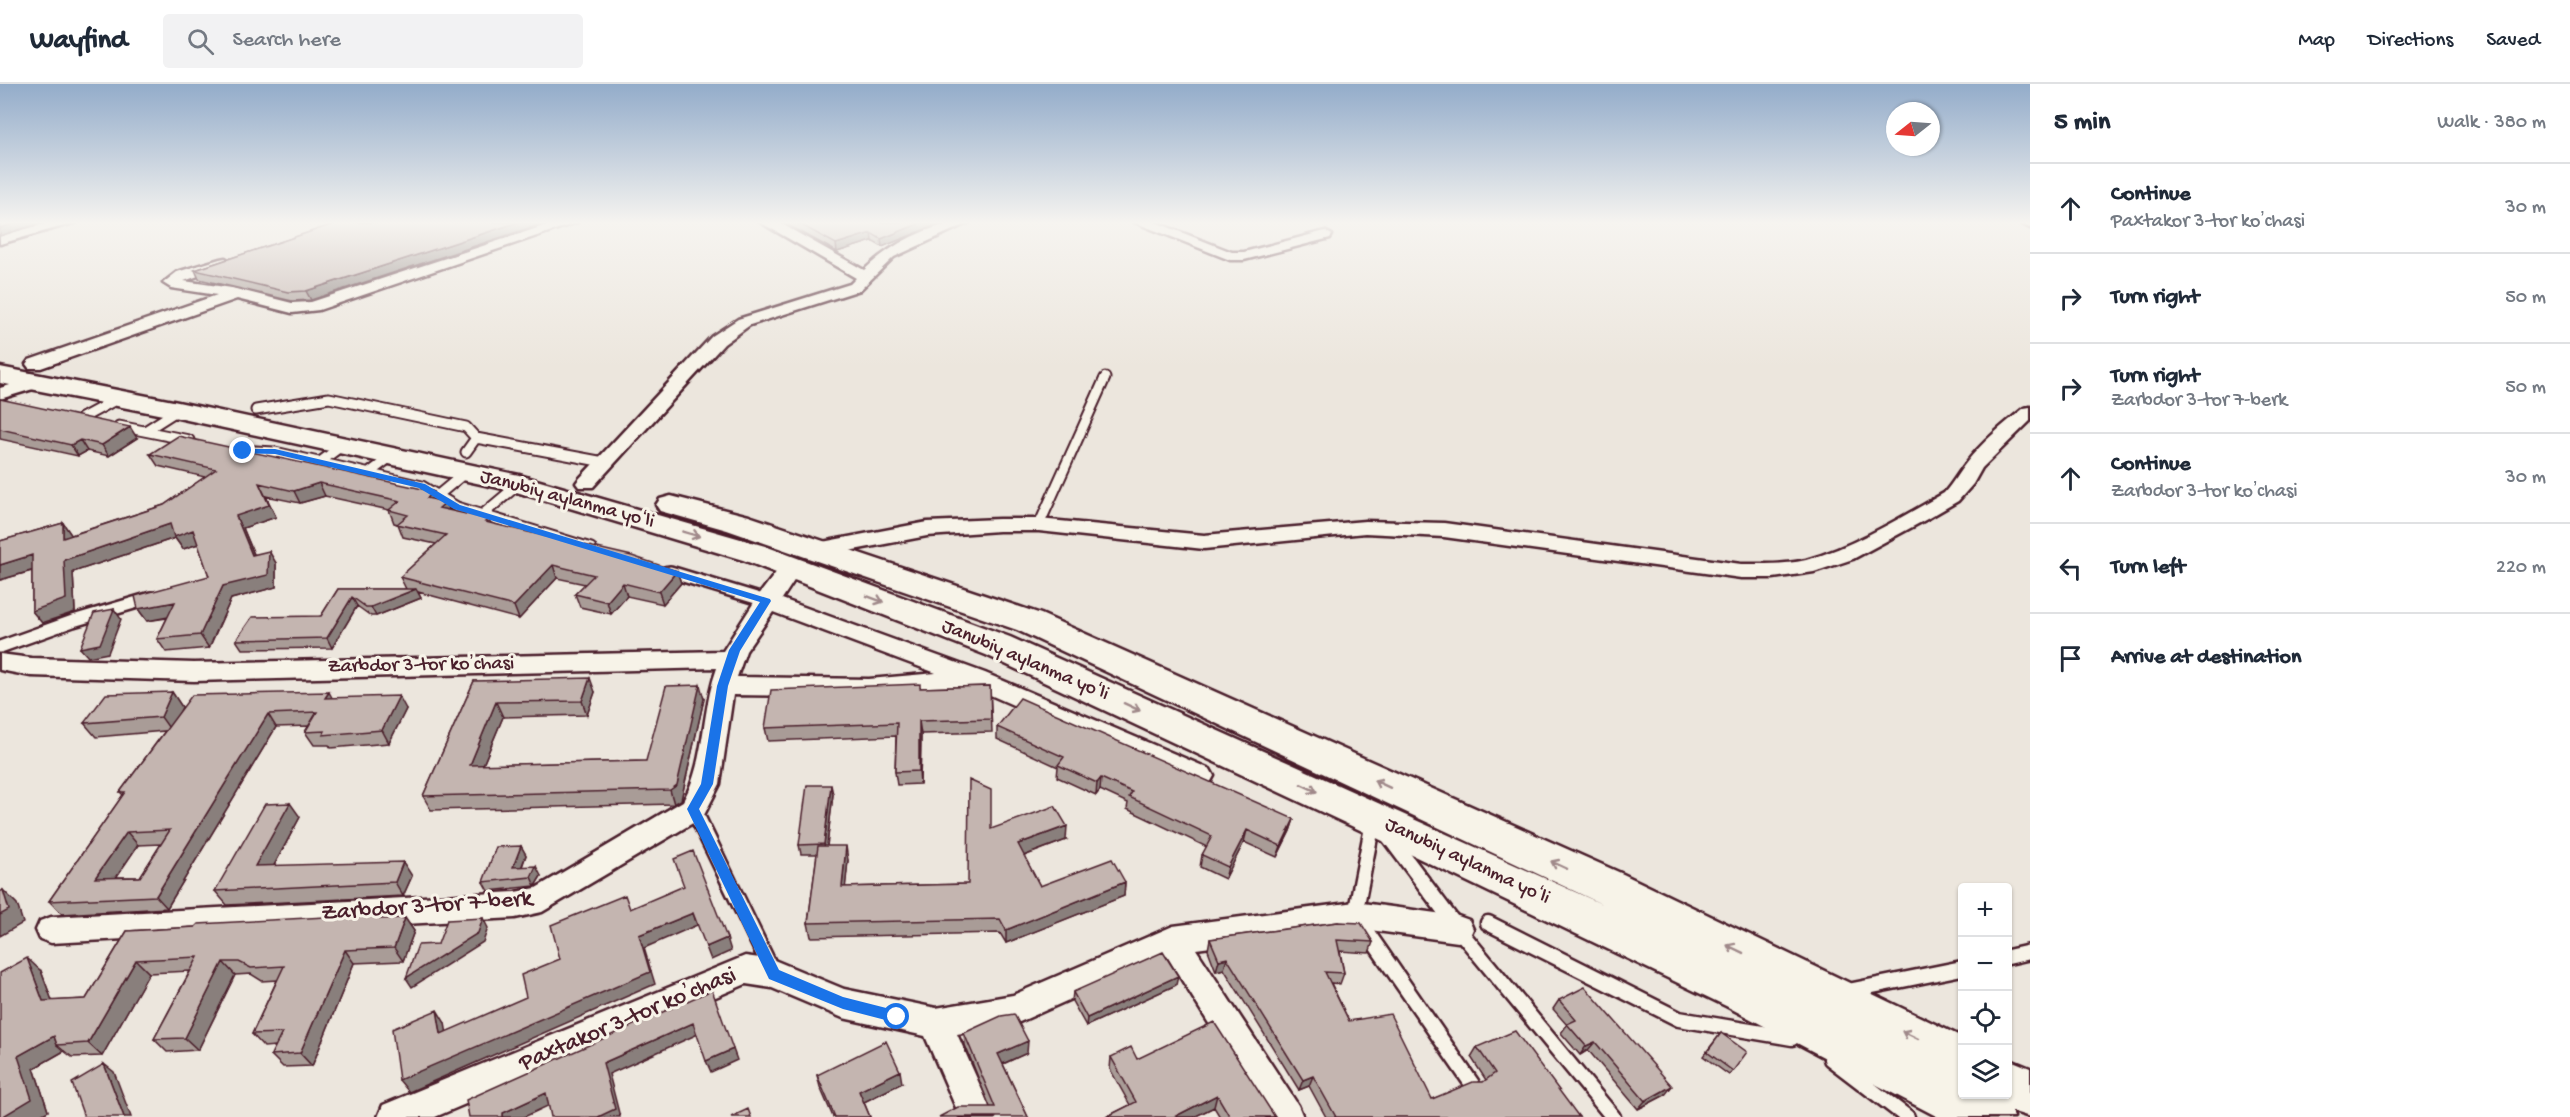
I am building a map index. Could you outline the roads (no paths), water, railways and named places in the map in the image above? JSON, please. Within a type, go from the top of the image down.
[{"type":"highway","name":"Janubiy aylanma yoʻli","points":[[0,357],[14,386]]},
{"type":"highway","name":"Janubiy aylanma yoʻli","points":[[14,386],[119,398],[178,410],[286,444],[381,465],[469,454],[519,484],[754,553],[804,559],[1029,622],[1608,887],[1958,1059]]},
{"type":"highway","name":"Janubiy aylanma yoʻli","points":[[14,386],[256,410],[469,454],[595,472],[738,523],[804,559],[1374,818],[1742,992],[1989,1117]]},
{"type":"highway","points":[[2012,1085],[2030,1094]]},
{"type":"street","points":[[197,270],[182,275],[171,283],[236,294],[292,308],[313,307],[425,270]]},
{"type":"street","points":[[853,270],[865,277]]},
{"type":"street","points":[[595,472],[718,340],[744,322],[843,292],[872,270]]},
{"type":"street","points":[[14,386],[236,294]]},
{"type":"street","points":[[693,809],[707,784],[722,686],[732,659],[766,601],[804,559],[927,529],[1039,525],[1204,542],[1365,527],[1444,530],[1741,571],[1773,571],[1806,567],[1845,554],[1951,496],[1966,480],[1973,466],[1997,440],[2030,412]]},
{"type":"street","points":[[766,601],[976,679],[1201,776]]},
{"type":"street","name":"Zarbdor 3-tor koʼchasi","points":[[0,662],[31,667],[194,672],[732,659]]},
{"type":"street","points":[[722,686],[869,688],[976,679]]},
{"type":"street","name":"Zarbdor 3-tor 7-berk","points":[[51,930],[515,905],[542,899],[693,809]]},
{"type":"street","name":"Paxtakor 3-tor koʼchasi","points":[[395,1117],[745,970],[774,974],[843,1003],[936,1023],[1015,1009],[1173,939],[1355,915],[1458,929]]},
{"type":"street","points":[[1173,939],[1286,1117]]},
{"type":"street","points":[[936,1023],[977,1117]]},
{"type":"lane","points":[[1039,525],[1105,377]]},
{"type":"lane","points":[[119,398],[77,417],[199,442]]},
{"type":"lane","points":[[145,431],[178,410]]},
{"type":"lane","points":[[221,447],[243,451],[286,444]]},
{"type":"lane","points":[[437,496],[469,454]]},
{"type":"lane","points":[[381,465],[422,486],[445,502],[607,553]]},
{"type":"lane","points":[[482,515],[519,484]]},
{"type":"lane","points":[[653,566],[766,601]]},
{"type":"lane","points":[[0,647],[73,621],[158,596]]},
{"type":"lane","points":[[693,809],[774,974]]},
{"type":"lane","points":[[1374,818],[1355,915],[1472,1084]]},
{"type":"lane","points":[[1374,818],[1458,929],[1613,1117]]},
{"type":"lane","points":[[1488,923],[1679,1019],[1707,1026],[1741,1027],[1773,1032],[1810,1043],[1742,992]]},
{"type":"lane","points":[[2012,956],[2030,952]]},
{"type":"lane","points":[[1827,995],[1958,969]]},
{"type":"lane","points":[[1818,1049],[1907,1117]]}]
